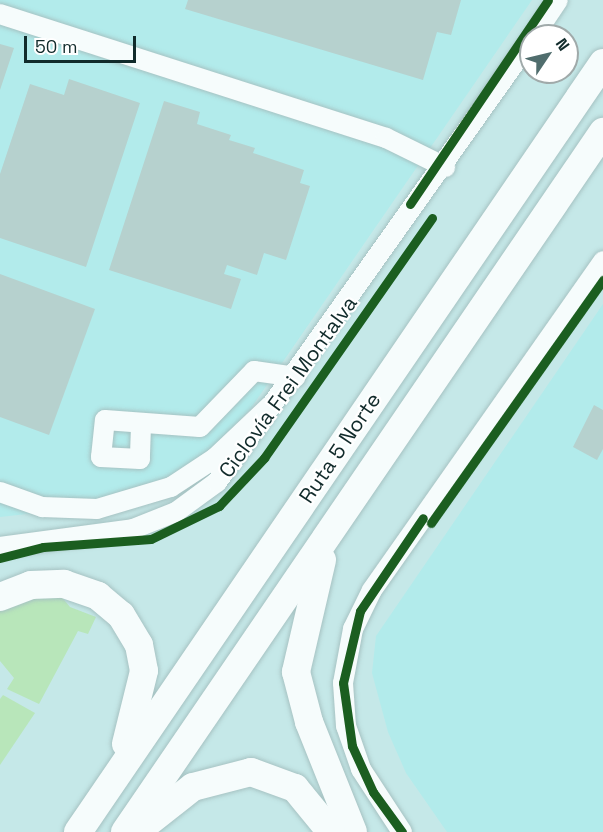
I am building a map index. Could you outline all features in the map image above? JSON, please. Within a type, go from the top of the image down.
[{"type":"highway","name":"Ruta 5 Norte","points":[[78,832],[603,63]]},
{"type":"highway","name":"Ruta 5 Norte","points":[[125,832],[603,132]]},
{"type":"highway","points":[[334,526],[303,623],[296,672],[305,713],[353,832]]},
{"type":"highway","points":[[0,597],[40,583],[76,586],[106,601],[135,635],[143,665],[142,690],[128,739],[99,801]]},
{"type":"highway","points":[[136,832],[193,787],[236,772],[265,775],[295,788],[331,832]]},
{"type":"street","points":[[542,24],[558,0]]},
{"type":"street","points":[[0,14],[386,138],[445,167]]},
{"type":"street","points":[[0,547],[133,529],[176,512],[217,482],[297,377],[519,58]]},
{"type":"street","points":[[402,832],[361,769],[346,726],[344,683],[353,629],[372,590],[603,261]]},
{"type":"street","points":[[141,426],[200,427],[254,371],[297,377]]},
{"type":"street","points":[[0,492],[42,507],[97,509],[171,487],[215,458],[248,421],[282,397]]},
{"type":"shaded area","points":[[0,0],[532,0],[251,408],[211,449],[177,477],[71,509],[0,517]]},
{"type":"shaded area","points":[[603,304],[603,832],[447,832],[406,773],[388,732],[372,673],[376,636]]},
{"type":"green space","points":[[55,589],[70,607],[96,617],[88,634],[78,631],[39,704],[7,689],[14,678],[0,661],[0,603]]},
{"type":"green space","points":[[3,695],[35,713],[0,765],[0,699]]},
{"type":"building","points":[[188,0],[461,0],[451,35],[437,32],[423,80],[185,9]]},
{"type":"building","points":[[0,44],[14,48],[0,90]]},
{"type":"building","points":[[69,79],[140,103],[86,267],[0,238],[0,174],[30,84],[64,95]]},
{"type":"building","points":[[164,101],[200,112],[197,124],[231,135],[229,140],[255,148],[253,153],[304,170],[300,183],[310,186],[286,260],[264,253],[257,275],[227,265],[224,274],[241,279],[231,309],[109,270]]},
{"type":"building","points":[[0,274],[95,309],[49,435],[0,417]]},
{"type":"building","points":[[594,405],[603,410],[603,449],[597,460],[573,447]]},
{"type":"cycle path","points":[[410,204],[548,0]]},
{"type":"cycle path","name":"Ciclovía Frei Montalva","points":[[0,558],[43,547],[151,539],[219,506],[264,458],[432,218]]},
{"type":"cycle path","points":[[431,523],[603,280]]},
{"type":"cycle path","points":[[402,832],[373,792],[352,746],[343,683],[360,611],[423,518]]}]
